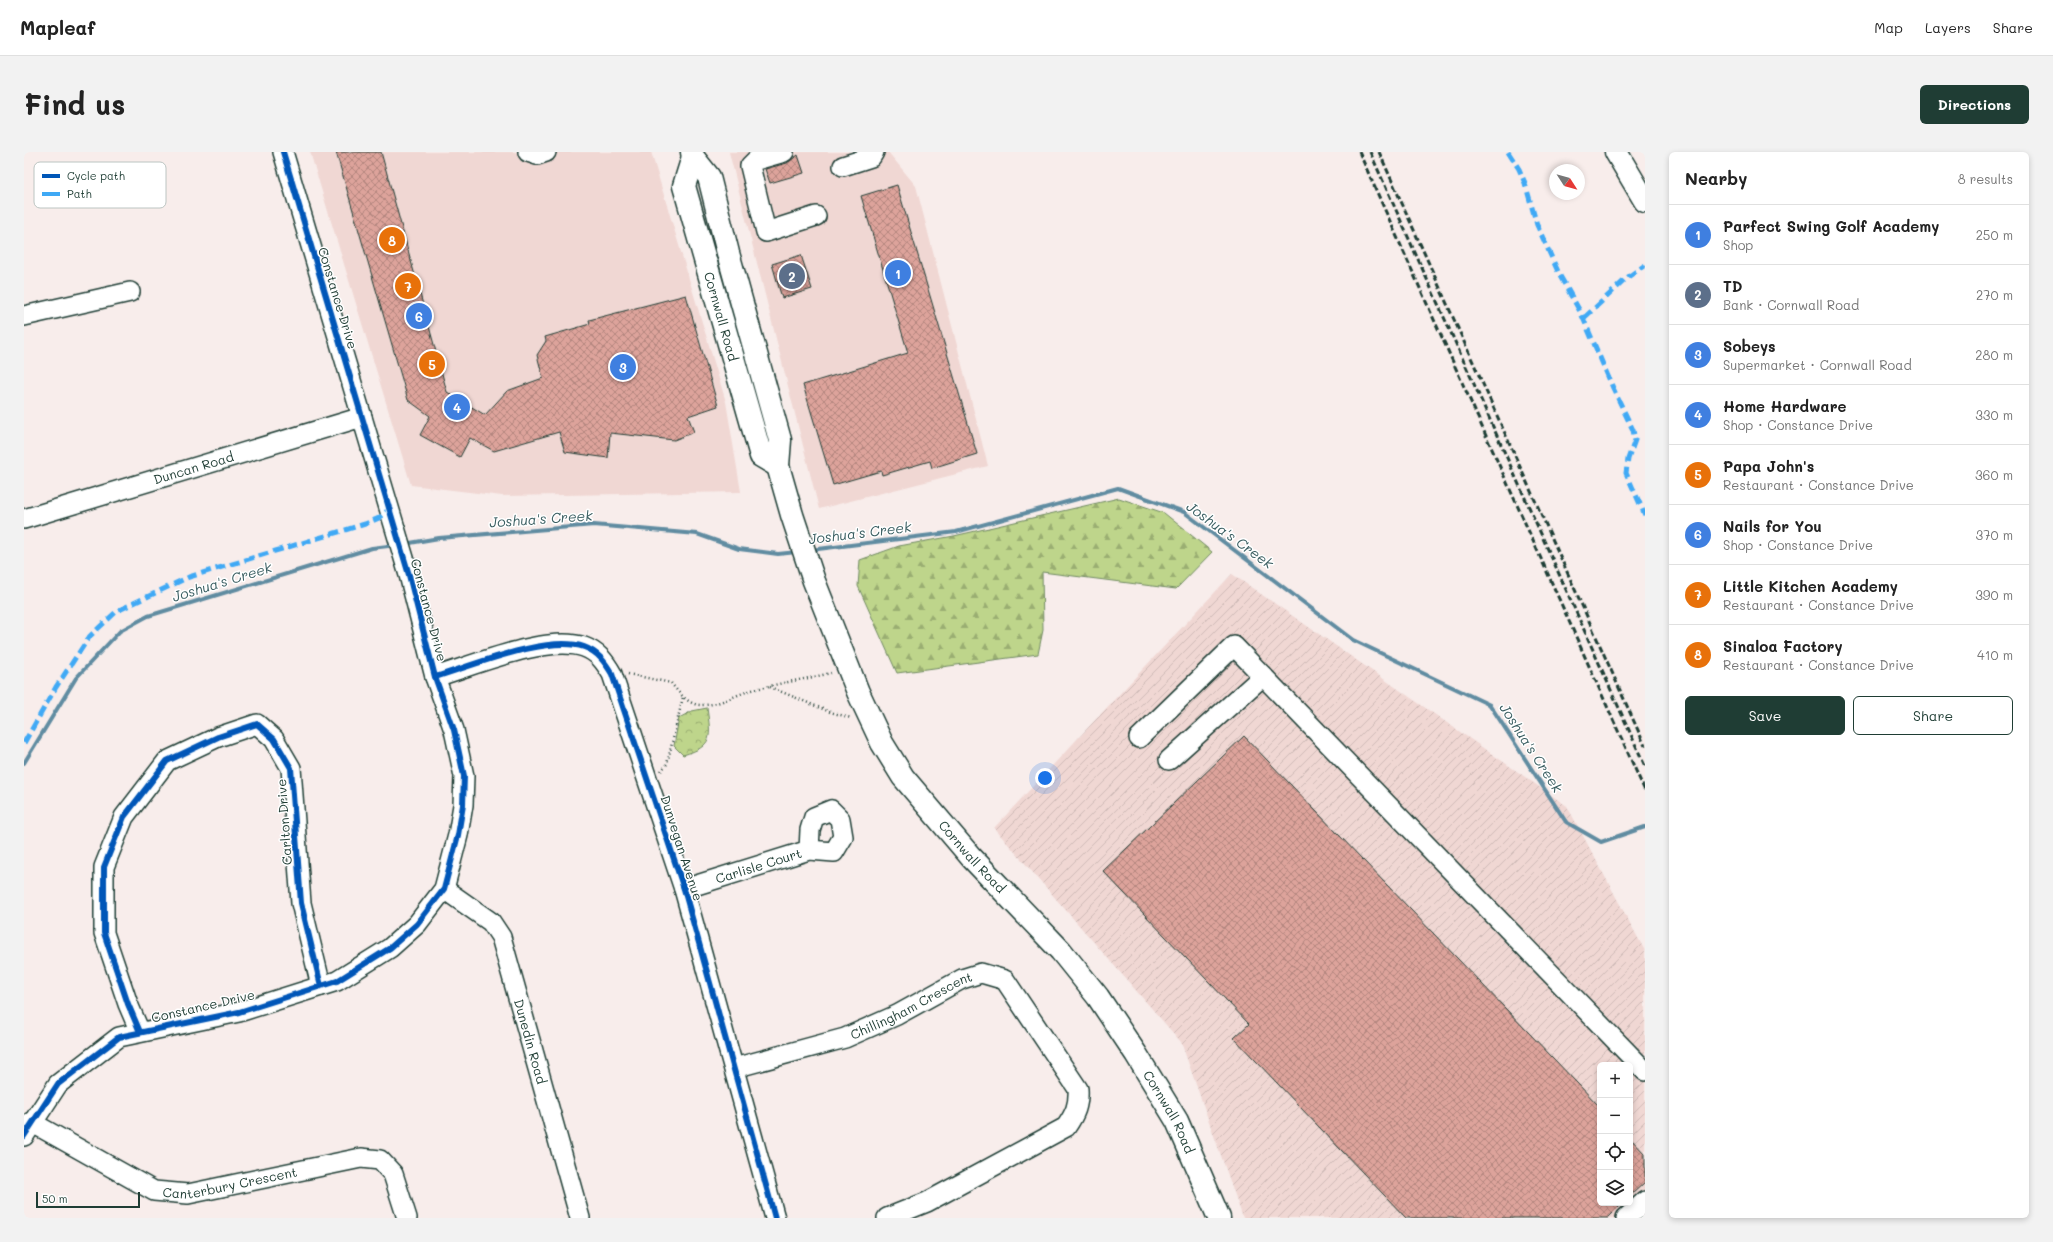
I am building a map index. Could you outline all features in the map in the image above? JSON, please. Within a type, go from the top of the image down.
[{"type":"main road","points":[[1616,152],[1645,201]]},
{"type":"main road","name":"Cornwall Road","points":[[693,154],[709,177],[728,253],[780,440],[778,466],[792,515],[814,581],[848,668],[873,725],[903,777],[971,857],[1061,951],[1098,997],[1136,1054],[1177,1121],[1219,1218]]},
{"type":"street","name":"Constance Drive","points":[[28,1129],[58,1084],[120,1037],[239,1012],[337,981],[390,948],[417,924],[444,889],[458,835],[463,805],[464,776],[454,730],[435,677],[409,575],[283,152]]},
{"type":"street","points":[[528,152],[538,155],[546,152]]},
{"type":"street","points":[[784,152],[756,160],[750,166],[766,232],[816,216]]},
{"type":"street","points":[[843,166],[871,157],[874,152]]},
{"type":"street","points":[[24,316],[130,292]]},
{"type":"street","name":"Duncan Road","points":[[24,519],[362,417]]},
{"type":"street","name":"Dunvegan Avenue","points":[[435,677],[528,648],[550,645],[583,647],[594,652],[606,662],[612,674],[684,889],[775,1218]]},
{"type":"street","points":[[1139,738],[1234,646],[1645,1071]]},
{"type":"street","points":[[1169,760],[1263,676]]},
{"type":"street","name":"Carlton Drive","points":[[140,1032],[128,1004],[104,933],[104,867],[124,817],[167,761],[218,737],[257,724],[274,739],[291,768],[301,903],[321,986]]},
{"type":"street","name":"Carlisle Court","points":[[684,889],[809,850]]},
{"type":"street","name":"Dunedin Road","points":[[444,889],[491,922],[501,937],[580,1218]]},
{"type":"street","name":"Chillingham Crescent","points":[[734,1068],[845,1038],[897,1015],[962,979],[981,973],[1004,980],[1078,1089],[1079,1099],[1077,1108],[1066,1127],[927,1202],[887,1218]]},
{"type":"street","name":"Canterbury Crescent","points":[[28,1129],[154,1191],[188,1194],[361,1158],[380,1160],[393,1174],[407,1218]]},
{"type":"street","points":[[1626,1218],[1645,1201]]},
{"type":"path","points":[[612,674],[631,674],[671,683],[683,697],[702,706],[731,699],[754,689],[848,668]]},
{"type":"path","points":[[770,686],[830,712],[873,725]]},
{"type":"path","points":[[649,784],[667,764],[683,697]]},
{"type":"shaded area","points":[[310,152],[651,152],[726,402],[741,492],[502,496],[411,485]]},
{"type":"shaded area","points":[[729,152],[888,152],[916,186],[988,466],[819,509]]},
{"type":"shaded area","points":[[1232,574],[1567,806],[1645,951],[1645,1218],[1243,1218],[1181,1042],[994,828]]},
{"type":"green space","points":[[1119,498],[1164,513],[1212,552],[1176,589],[1042,572],[1043,630],[1038,654],[897,673],[858,586],[860,560],[899,546],[954,536]]},
{"type":"green space","points":[[707,708],[709,726],[708,739],[700,748],[683,755],[674,746],[679,718],[692,711]]},
{"type":"building","points":[[336,152],[381,152],[447,392],[485,415],[507,391],[543,378],[537,355],[546,341],[545,337],[590,324],[589,320],[686,295],[718,406],[688,416],[694,432],[674,440],[610,433],[608,458],[565,452],[559,432],[494,451],[470,438],[460,457],[420,435],[430,416],[408,400]]},
{"type":"building","points":[[798,155],[804,173],[770,183],[765,169],[787,163]]},
{"type":"building","points":[[897,185],[977,454],[932,468],[930,461],[882,475],[881,471],[833,485],[803,385],[908,353],[861,196]]},
{"type":"building","points":[[801,255],[812,289],[782,298],[772,264]]},
{"type":"building","points":[[1244,736],[1597,1104],[1597,1206],[1620,1206],[1608,1218],[1406,1218],[1234,1038],[1249,1024],[1103,871]]},
{"type":"building","points":[[1633,1141],[1645,1154],[1645,1182],[1633,1193]]},
{"type":"waterway","name":"Joshua's Creek","points":[[810,550],[956,532],[1118,488],[1184,512],[1353,640],[1490,705],[1566,822],[1601,842],[1645,827]]},
{"type":"waterway","name":"Joshua's Creek","points":[[404,544],[439,538],[594,525],[697,534],[739,549],[778,554],[797,552]]},
{"type":"waterway","name":"Joshua's Creek","points":[[24,763],[76,678],[120,631],[148,616],[372,548],[396,545]]},
{"type":"railway","points":[[1359,152],[1645,791]]},
{"type":"railway","points":[[1370,152],[1645,766]]},
{"type":"railway","points":[[1379,152],[1645,746]]},
{"type":"marked path","points":[[1508,152],[1519,169],[1525,183],[1537,225],[1560,276],[1581,313],[1613,388],[1633,430],[1635,440],[1628,459],[1626,473],[1645,515]]},
{"type":"marked path","points":[[1584,318],[1628,277],[1645,265]]},
{"type":"marked path","points":[[24,743],[56,687],[90,636],[117,611],[189,577],[365,524],[379,518],[389,509]]},
{"type":"cycle path","points":[[24,1136],[58,1084],[119,1037],[239,1012],[337,981],[390,948],[417,924],[444,889],[458,835],[463,805],[464,776],[454,730],[435,677],[409,575],[283,152]]},
{"type":"cycle path","points":[[435,677],[510,653],[531,648],[569,644],[589,649],[604,662],[612,674],[684,889],[775,1218]]},
{"type":"cycle path","points":[[140,1032],[128,1004],[104,933],[104,867],[124,817],[167,761],[218,737],[257,724],[274,739],[291,768],[301,903],[321,986]]},
{"type":"place","name":"Sinaloa Factory","points":[[392,240]]},
{"type":"place","name":"Parfect Swing Golf Academy","points":[[898,273]]},
{"type":"place","name":"TD","points":[[792,276]]},
{"type":"place","name":"Little Kitchen Academy","points":[[408,286]]},
{"type":"place","name":"Nails for You","points":[[419,316]]},
{"type":"place","name":"Papa John's","points":[[432,364]]},
{"type":"place","name":"Sobeys","points":[[623,367]]},
{"type":"place","name":"Home Hardware","points":[[457,407]]}]
